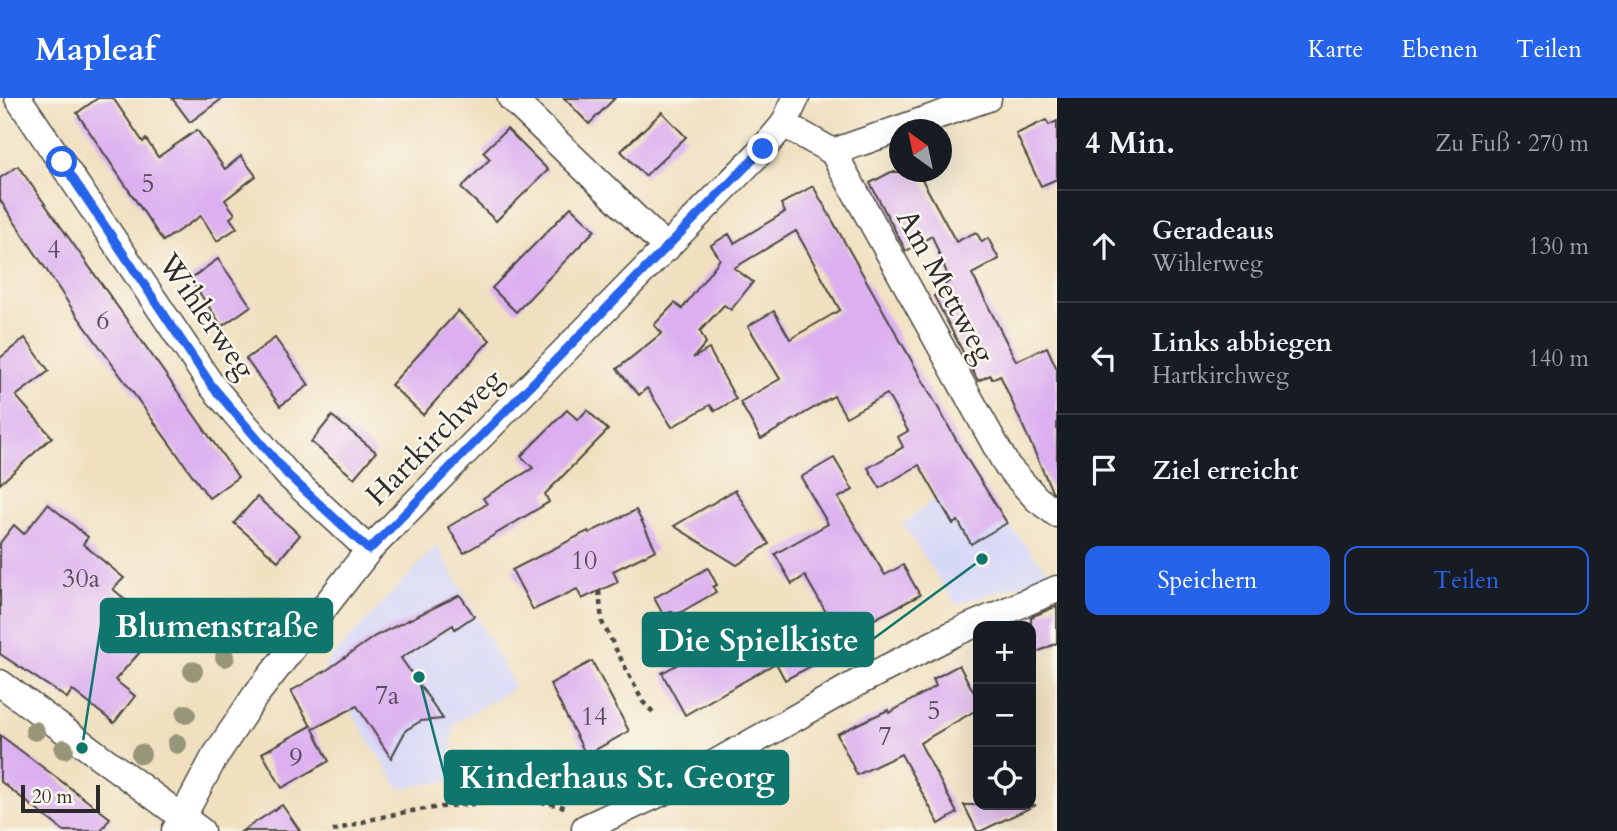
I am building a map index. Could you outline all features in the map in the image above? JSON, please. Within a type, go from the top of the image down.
[{"type":"street","name":"Wihlerweg","points":[[18,98],[212,386],[288,475],[369,550]]},
{"type":"street","points":[[510,98],[667,248]]},
{"type":"street","points":[[796,98],[784,124],[833,152],[988,98]]},
{"type":"street","name":"Hartkirchweg","points":[[186,826],[214,758],[255,696],[369,550],[667,248],[784,124]]},
{"type":"street","name":"Am Mettweg","points":[[833,152],[1007,466],[1037,499],[1057,514]]},
{"type":"street","points":[[585,828],[669,789],[894,664],[1057,589]]},
{"type":"street","points":[[0,683],[186,826]]},
{"type":"path","points":[[599,591],[601,622],[643,702],[656,715]]},
{"type":"path","points":[[333,831],[392,814],[534,801],[563,805],[585,828]]},
{"type":"shaded area","points":[[937,497],[953,524],[958,521],[971,543],[1007,523],[1050,574],[956,605],[903,524]]},
{"type":"shaded area","points":[[437,545],[515,687],[453,724],[450,781],[399,788],[323,667]]},
{"type":"building","points":[[98,98],[113,98],[143,142],[146,139],[158,157],[197,130],[225,169],[241,156],[256,176],[225,200],[235,214],[230,218],[237,228],[217,241],[201,216],[163,241],[77,113]]},
{"type":"building","points":[[172,98],[223,98],[190,122]]},
{"type":"building","points":[[564,98],[615,98],[589,124]]},
{"type":"building","points":[[662,112],[686,137],[645,176],[621,151]]},
{"type":"building","points":[[1046,120],[1049,125],[1057,121],[1057,179],[1041,186],[1016,134]]},
{"type":"building","points":[[507,129],[548,170],[496,221],[461,188],[490,159],[483,152]]},
{"type":"building","points":[[18,166],[238,477],[209,498],[71,307],[0,200],[0,178]]},
{"type":"building","points":[[889,173],[889,182],[923,182],[956,242],[976,232],[982,242],[988,238],[999,259],[972,274],[1016,361],[1047,347],[1057,369],[1057,494],[1052,491],[1000,375],[992,379],[990,375],[978,381],[934,296],[948,290],[945,284],[950,281],[932,236],[906,251],[870,183]]},
{"type":"building","points":[[813,186],[967,459],[1007,523],[971,544],[958,521],[953,524],[919,465],[880,488],[868,468],[903,447],[898,437],[908,431],[887,394],[846,417],[834,396],[761,439],[740,402],[780,379],[748,326],[774,311],[790,339],[840,310],[796,231],[734,268],[753,282],[731,310],[724,305],[700,331],[706,343],[693,358],[709,349],[736,399],[715,411],[710,405],[672,427],[647,388],[639,395],[617,369],[662,333],[654,325],[675,303],[682,309],[720,259],[711,245],[729,234],[734,243],[785,212],[781,204]]},
{"type":"building","points":[[571,207],[595,230],[516,312],[492,288]]},
{"type":"building","points":[[218,259],[251,306],[222,326],[190,279]]},
{"type":"building","points":[[458,311],[490,340],[423,415],[391,385]]},
{"type":"building","points":[[25,338],[49,371],[16,396],[52,437],[0,484],[0,358]]},
{"type":"building","points":[[275,338],[309,385],[280,406],[246,359]]},
{"type":"building","points":[[567,410],[578,420],[587,410],[608,430],[545,494],[549,502],[464,553],[448,527],[487,504],[483,498],[533,468],[521,456]]},
{"type":"building","points":[[332,416],[376,452],[354,478],[311,442]]},
{"type":"building","points":[[834,458],[853,490],[838,498],[885,575],[903,565],[920,595],[867,623],[870,628],[813,660],[815,664],[785,680],[776,663],[685,715],[662,673],[723,639],[735,659],[827,614],[805,576],[792,584],[775,554],[828,524],[801,477]]},
{"type":"building","points":[[735,490],[769,544],[737,565],[674,526]]},
{"type":"building","points":[[257,497],[300,535],[278,561],[234,523]]},
{"type":"building","points":[[48,504],[88,537],[83,544],[124,578],[113,589],[160,630],[115,680],[135,696],[114,723],[72,690],[67,698],[0,654],[0,543],[14,525],[24,534]]},
{"type":"building","points":[[636,510],[656,550],[613,571],[618,582],[582,599],[577,589],[533,610],[512,570]]},
{"type":"building","points":[[708,568],[717,585],[713,587],[716,592],[674,616],[672,611],[664,616],[654,598]]},
{"type":"building","points":[[460,595],[474,616],[455,629],[453,625],[401,658],[443,719],[421,721],[406,730],[391,758],[357,706],[313,729],[329,761],[282,788],[262,753],[311,726],[291,691],[327,670],[375,636]]},
{"type":"building","points":[[1057,606],[1057,643],[1036,653],[1036,621],[1031,621],[1031,617]]},
{"type":"building","points":[[592,661],[629,731],[586,755],[550,684]]},
{"type":"building","points":[[959,665],[973,691],[973,712],[920,743],[957,813],[939,824],[901,754],[857,775],[837,734],[888,710],[889,713],[936,686],[933,679]]},
{"type":"building","points":[[0,735],[110,818],[101,831],[64,831],[0,781]]},
{"type":"building","points":[[282,805],[300,831],[242,831]]},
{"type":"building","points":[[964,805],[973,805],[973,810],[1025,810],[981,831],[977,831]]},
{"type":"place","name":"Die Spielkiste","points":[[982,559]]},
{"type":"place","name":"Kinderhaus St. Georg","points":[[419,677]]},
{"type":"place","name":"Blumenstraße","points":[[82,748]]},
{"type":"route","points":[[62,162],[212,386],[288,475],[369,550],[763,149]]}]
